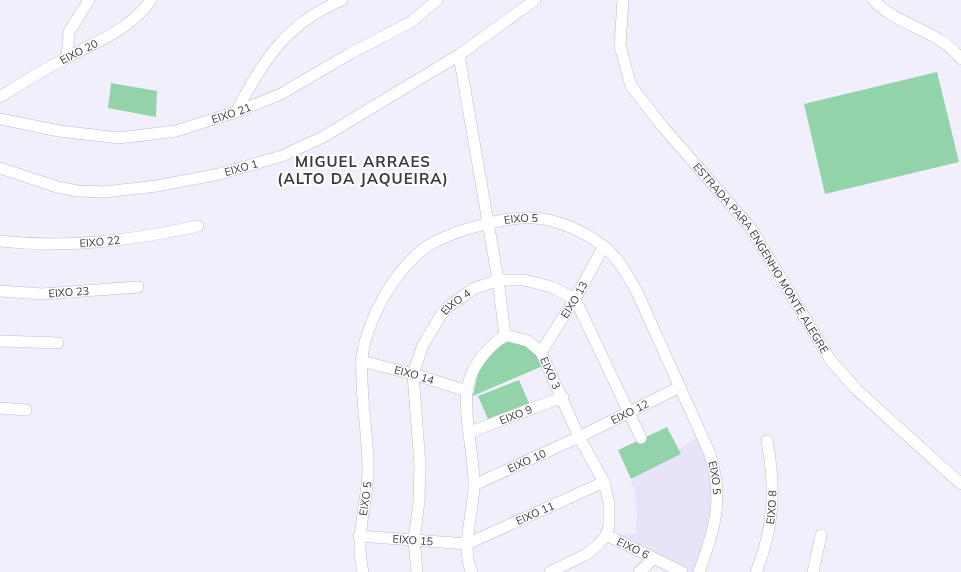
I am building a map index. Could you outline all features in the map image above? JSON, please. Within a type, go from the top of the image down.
[{"type":"street","points":[[67,58],[67,39],[69,32],[89,0]]},
{"type":"street","name":"EIXO 20","points":[[0,97],[67,58],[120,30],[137,18],[151,0]]},
{"type":"street","points":[[236,112],[266,60],[281,41],[306,20],[342,0]]},
{"type":"street","name":"EIXO 21","points":[[0,119],[59,131],[119,138],[176,131],[236,112],[281,94],[350,53],[411,22],[437,0]]},
{"type":"street","name":"EIXO 1","points":[[0,168],[57,187],[78,191],[104,192],[157,186],[219,174],[282,156],[354,119],[459,55],[535,0]]},
{"type":"street","name":"ESTRADA PARA ENGENHO MONTE ALEGRE","points":[[623,0],[620,46],[631,86],[662,127],[750,227],[831,361],[857,390],[961,484]]},
{"type":"street","points":[[873,0],[902,21],[947,44],[961,59]]},
{"type":"street","points":[[459,55],[498,280],[505,335],[486,350],[478,359],[467,391],[474,485],[467,544],[468,559],[472,572]]},
{"type":"street","name":"EIXO 5","points":[[363,572],[359,536],[368,469],[362,361],[369,329],[377,311],[392,282],[402,269],[423,250],[436,242],[455,233],[488,223],[534,218],[568,227],[604,246],[628,274],[637,292],[710,454],[717,488],[717,516],[710,544],[699,572]]},
{"type":"street","name":"EIXO 22","points":[[0,242],[59,245],[88,244],[147,237],[198,226]]},
{"type":"street","name":"EIXO 13","points":[[541,352],[575,299],[604,246]]},
{"type":"street","name":"EIXO 4","points":[[417,572],[414,540],[419,501],[420,465],[413,374],[423,345],[441,315],[449,306],[473,289],[498,280],[524,280],[539,283],[563,291],[575,299]]},
{"type":"street","name":"EIXO 23","points":[[0,291],[42,294],[138,287]]},
{"type":"street","points":[[575,299],[641,438]]},
{"type":"street","name":"EIXO 3","points":[[505,335],[528,341],[541,352],[563,397],[579,437],[604,482],[610,511],[609,526],[606,535]]},
{"type":"street","points":[[0,341],[58,343]]},
{"type":"street","name":"EIXO 14","points":[[362,361],[413,374],[467,391]]},
{"type":"street","name":"EIXO 12","points":[[579,437],[680,387]]},
{"type":"street","name":"EIXO 9","points":[[470,432],[563,397]]},
{"type":"street","points":[[0,408],[26,410]]},
{"type":"street","name":"EIXO 10","points":[[474,485],[579,437]]},
{"type":"street","name":"EIXO 8","points":[[756,572],[764,552],[771,522],[773,494],[771,461],[767,441]]},
{"type":"street","name":"EIXO 11","points":[[467,544],[604,482]]},
{"type":"street","points":[[550,572],[587,554],[606,535]]},
{"type":"street","name":"EIXO 6","points":[[606,535],[653,560],[682,572]]},
{"type":"street","points":[[813,572],[821,535]]},
{"type":"street","name":"EIXO 15","points":[[359,536],[467,544]]},
{"type":"street","points":[[640,572],[653,560]]},
{"type":"shaded area","points":[[697,437],[709,466],[714,498],[711,521],[695,572],[691,572],[612,534],[635,534],[637,512],[634,488],[630,481]]},
{"type":"green space","points":[[937,72],[959,162],[825,194],[804,104]]},
{"type":"green space","points":[[111,83],[157,91],[156,117],[108,108]]},
{"type":"green space","points":[[510,341],[531,348],[545,365],[473,396],[479,369],[486,356]]},
{"type":"green space","points":[[519,380],[529,403],[488,419],[478,396]]},
{"type":"green space","points":[[667,427],[681,454],[631,479],[618,450]]},
{"type":"district","name":"MIGUEL ARRAES (ALTO DA JAQUEIRA)","points":[[363,170]]}]
